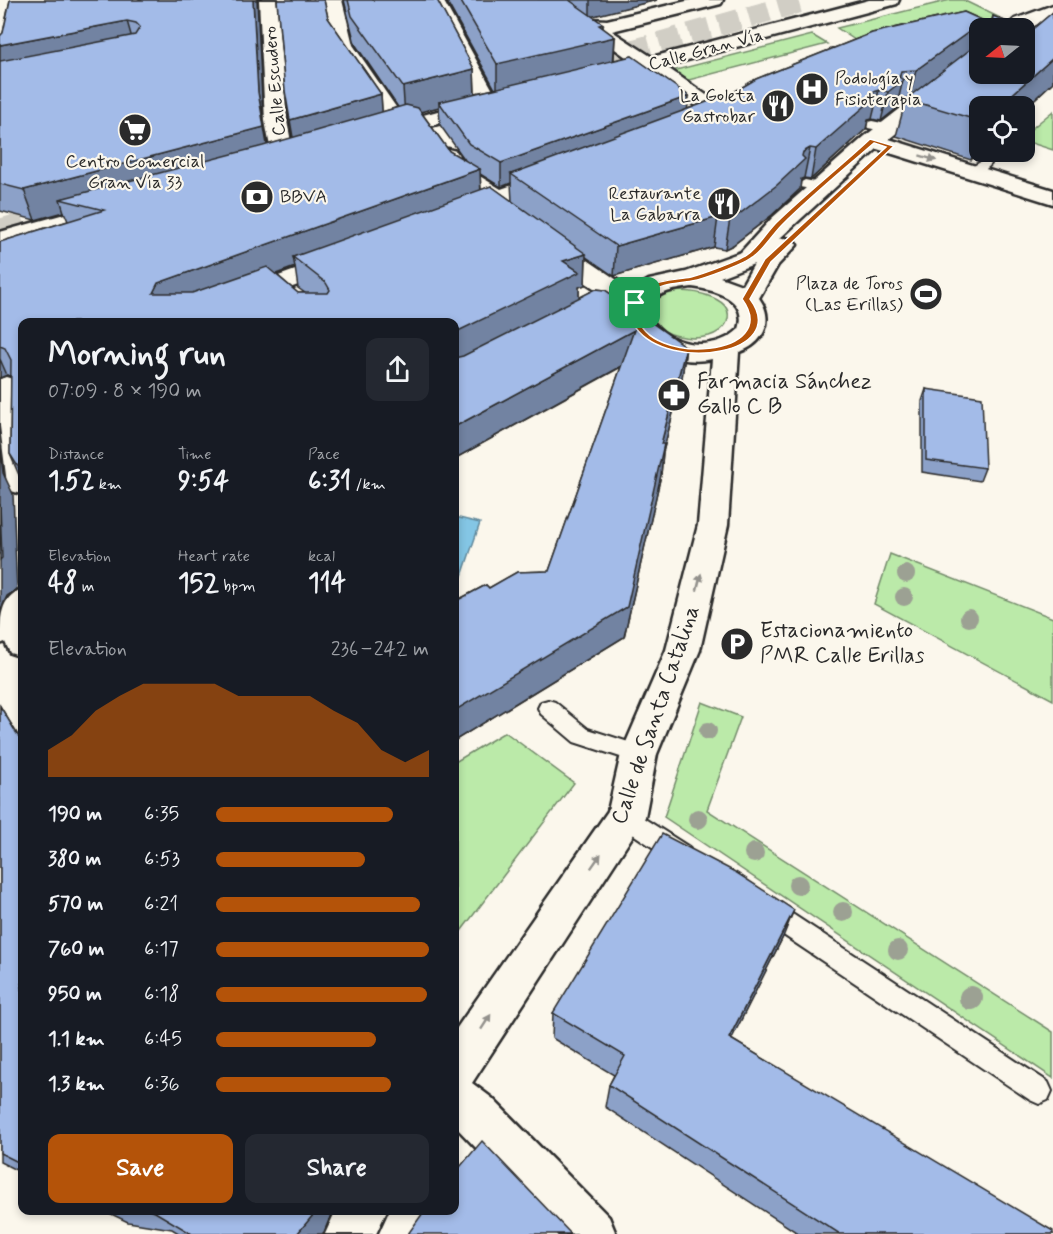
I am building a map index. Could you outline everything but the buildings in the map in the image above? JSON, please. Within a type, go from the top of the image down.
[{"type":"street","name":"Calle Escudero","points":[[268,0],[276,122],[276,164],[304,156]]},
{"type":"street","points":[[333,0],[343,45],[404,126],[430,131],[460,174],[503,213],[634,307]]},
{"type":"street","points":[[434,0],[490,103]]},
{"type":"street","points":[[549,0],[583,23],[615,40],[649,65],[712,118]]},
{"type":"street","points":[[583,23],[607,26],[714,0]]},
{"type":"street","name":"Calle Gran Vía","points":[[590,80],[890,0]]},
{"type":"street","points":[[1035,28],[1049,13]]},
{"type":"street","points":[[746,299],[768,261],[908,105],[969,63]]},
{"type":"street","points":[[692,279],[750,256],[813,186],[881,135],[969,79]]},
{"type":"street","points":[[368,137],[512,98]]},
{"type":"street","points":[[881,135],[978,168],[1053,197]]},
{"type":"street","points":[[503,213],[575,170]]},
{"type":"street","points":[[0,239],[135,202]]},
{"type":"street","points":[[187,318],[362,253]]},
{"type":"street","points":[[692,279],[723,285],[746,299],[753,308],[755,319],[753,328],[746,338],[726,348],[690,352],[671,348],[655,342],[635,322],[634,307],[643,292],[673,280],[692,279]]},
{"type":"street","points":[[276,285],[298,303]]},
{"type":"street","points":[[600,310],[634,307]]},
{"type":"street","name":"Calle de Santa Catalina","points":[[459,1063],[626,817],[639,754],[683,650],[713,525],[726,348]]},
{"type":"street","points":[[10,385],[9,394],[18,456]]},
{"type":"street","points":[[0,632],[18,607]]},
{"type":"street","points":[[459,1101],[476,1114],[592,1234]]},
{"type":"street","points":[[348,1234],[361,1215]]},
{"type":"lane","points":[[548,708],[581,736],[639,754]]},
{"type":"lane","points":[[626,817],[695,863]]},
{"type":"lane","points":[[744,896],[1039,1090]]},
{"type":"green space","points":[[950,0],[963,0],[998,17],[969,18],[969,29],[855,40],[837,28]]},
{"type":"green space","points":[[812,35],[827,44],[685,81],[672,71]]},
{"type":"green space","points":[[1053,111],[1053,150],[1035,144],[1035,126]]},
{"type":"green space","points":[[680,291],[704,294],[720,302],[726,307],[728,314],[724,327],[712,335],[692,338],[676,336],[663,330],[654,322],[649,313],[651,304],[661,297]]},
{"type":"green space","points":[[890,554],[1053,618],[1053,700],[874,604]]},
{"type":"green space","points":[[702,702],[741,717],[707,810],[1053,1032],[1053,1078],[664,817]]},
{"type":"green space","points":[[505,732],[574,783],[459,934],[459,760]]},
{"type":"water","points":[[459,518],[480,523],[461,579],[459,579]]},
{"type":"tunnel","points":[[570,68],[808,0]]},
{"type":"tunnel","points":[[78,210],[108,201]]},
{"type":"tunnel","points":[[0,232],[83,208]]},
{"type":"place","name":"Podología y Fisioterapia","points":[[812,89]]},
{"type":"place","name":"La Goleta Gastrobar","points":[[778,106]]},
{"type":"place","name":"Centro Comercial Gran Vía 33","points":[[135,130]]},
{"type":"place","name":"BBVA","points":[[257,197]]},
{"type":"place","name":"Restaurante La Gabarra","points":[[724,204]]},
{"type":"place","name":"Plaza de Toros (Las Erillas)","points":[[926,294]]},
{"type":"place","name":"Farmacia Sánchez Gallo C B","points":[[674,395]]},
{"type":"place","name":"Estacionamiento PMR Calle Erillas","points":[[737,644]]},
{"type":"route","points":[[873,141],[891,146],[768,261],[746,299],[753,308],[755,319],[753,328],[738,344],[709,352],[690,352],[655,342],[635,322],[633,311],[635,303],[643,292],[656,285],[673,280],[692,279],[750,256],[780,223],[873,141]]}]
